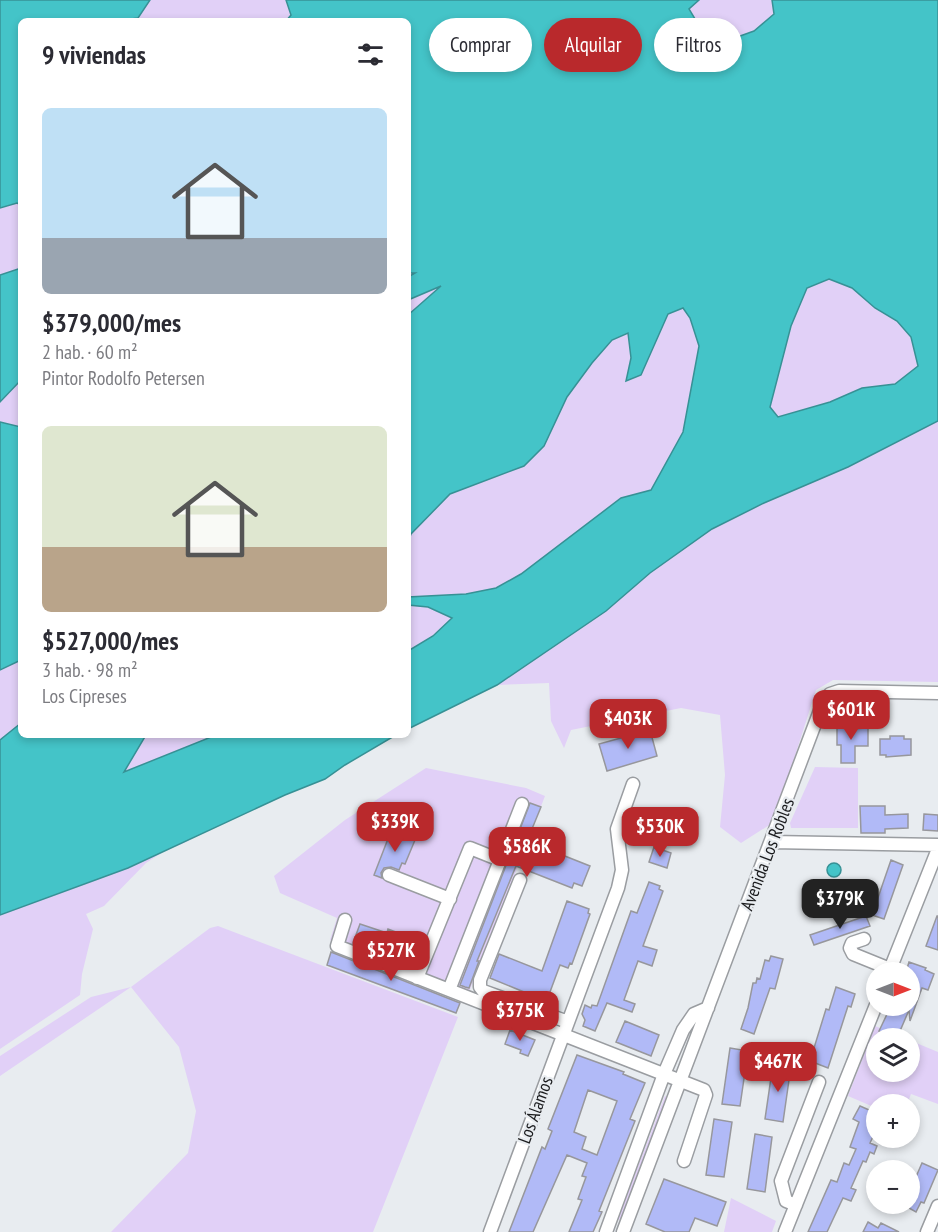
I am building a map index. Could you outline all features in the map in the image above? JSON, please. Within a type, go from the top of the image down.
[{"type":"street","name":"Avenida Los Robles","points":[[623,1232],[824,700],[830,694],[839,691],[938,693]]},
{"type":"street","name":"Los Álamos","points":[[490,1232],[618,888],[622,870],[617,829],[633,784]]},
{"type":"street","points":[[449,990],[522,804]]},
{"type":"street","points":[[772,842],[938,847],[893,962]]},
{"type":"street","points":[[417,978],[470,848],[500,860]]},
{"type":"street","points":[[389,875],[450,898]]},
{"type":"street","points":[[520,880],[481,977],[480,987],[483,991],[568,1022]]},
{"type":"street","points":[[345,920],[337,946],[704,1090],[706,1095],[684,1161]]},
{"type":"street","points":[[864,939],[852,943],[850,948],[852,953],[872,962]]},
{"type":"street","name":"Avenida Los Robles","points":[[608,1231],[664,1074],[683,1030],[694,1014],[708,1008]]},
{"type":"street","points":[[785,1232],[872,1016]]},
{"type":"street","points":[[796,1205],[786,1201],[781,1181],[819,1082]]},
{"type":"street","points":[[927,1232],[938,1206]]},
{"type":"shaded area","points":[[0,0],[938,0],[938,682],[833,680],[816,690],[774,822],[741,843],[720,827],[725,775],[720,715],[681,708],[571,730],[564,748],[551,721],[549,683],[497,685],[500,683],[411,719],[411,18],[18,18],[18,738],[379,738],[182,844],[169,848],[146,863],[104,906],[86,914],[93,929],[82,974],[80,995],[0,1049]]},
{"type":"shaded area","points":[[815,767],[858,768],[858,828],[791,828],[790,823]]},
{"type":"shaded area","points":[[426,768],[526,788],[545,796],[469,992],[330,940],[337,918],[280,893],[274,876],[345,820]]},
{"type":"shaded area","points":[[218,926],[458,1017],[373,1232],[111,1232],[188,1153],[196,1111],[179,1047],[131,987],[210,928]]},
{"type":"shaded area","points":[[131,987],[0,1076],[0,1056],[91,997]]},
{"type":"shaded area","points":[[920,1045],[938,1052],[938,1104],[920,1097],[920,1094],[866,1094],[866,1104],[848,1096],[866,1049],[866,1082],[920,1082]]},
{"type":"shaded area","points":[[665,1096],[669,1098],[622,1221],[618,1219]]},
{"type":"shaded area","points":[[731,1198],[776,1221],[772,1232],[724,1232]]},
{"type":"water","points":[[0,0],[150,0],[138,18],[18,18],[18,204],[0,208]]},
{"type":"water","points":[[286,0],[699,0],[689,9],[694,18],[654,18],[654,72],[742,72],[742,35],[754,31],[774,14],[772,0],[938,0],[938,421],[848,467],[764,503],[712,529],[650,573],[606,611],[497,685],[411,728],[411,649],[433,636],[452,618],[428,607],[411,605],[411,597],[466,594],[496,588],[521,574],[621,498],[651,490],[683,432],[699,346],[690,318],[683,308],[668,314],[641,375],[626,381],[631,358],[628,333],[612,340],[567,397],[544,446],[524,466],[450,494],[411,534],[411,312],[441,286],[411,299],[411,275],[415,273],[411,273],[411,18],[288,18],[291,15]],"holes":[[[829,279],[852,288],[875,308],[897,321],[911,337],[918,366],[895,384],[862,388],[830,402],[778,417],[770,407],[791,326],[807,288]]]},
{"type":"water","points":[[18,269],[18,383],[0,402],[0,275]]},
{"type":"water","points":[[0,422],[18,426],[18,661],[0,670]]},
{"type":"water","points":[[18,725],[18,738],[144,738],[124,772],[209,738],[391,738],[325,779],[285,795],[128,868],[0,915],[0,740]]},
{"type":"water","points":[[834,863],[839,865],[841,870],[839,875],[834,877],[829,875],[827,870],[829,865]]},
{"type":"building","points":[[837,724],[850,724],[850,729],[868,728],[868,746],[855,746],[855,763],[841,763],[841,745],[837,745]]},
{"type":"building","points":[[650,730],[657,756],[607,771],[599,744]]},
{"type":"building","points":[[890,736],[904,736],[904,739],[911,739],[911,755],[886,757],[886,755],[880,755],[880,739],[890,739]]},
{"type":"building","points":[[530,803],[541,807],[527,841],[590,866],[582,886],[574,883],[572,888],[516,866],[477,961],[479,961],[469,988],[465,987],[460,985]]},
{"type":"building","points":[[860,806],[885,806],[885,815],[908,814],[908,828],[885,829],[885,833],[861,833]]},
{"type":"building","points":[[924,814],[938,815],[938,831],[923,830]]},
{"type":"building","points":[[391,831],[415,840],[405,864],[402,863],[399,870],[391,867],[384,868],[381,873],[382,878],[374,875]]},
{"type":"building","points":[[654,847],[671,853],[667,868],[649,862]]},
{"type":"building","points":[[891,860],[903,865],[884,919],[872,915]]},
{"type":"building","points":[[649,882],[660,886],[659,889],[663,891],[643,946],[657,950],[652,966],[638,961],[624,1000],[635,1004],[632,1012],[607,1003],[595,1031],[583,1026],[585,1020],[582,1014],[585,1005],[591,1008],[592,1005],[597,1006],[631,911],[637,913]]},
{"type":"building","points":[[567,901],[589,909],[590,914],[572,964],[570,963],[568,968],[560,965],[547,1000],[490,978],[499,954],[542,971]]},
{"type":"building","points":[[866,916],[870,926],[814,945],[810,935]]},
{"type":"building","points":[[938,916],[938,950],[926,946]]},
{"type":"building","points":[[360,924],[387,933],[388,929],[414,939],[407,959],[390,953],[389,956],[353,943]]},
{"type":"building","points":[[331,952],[460,1003],[456,1013],[327,965]]},
{"type":"building","points":[[771,956],[783,959],[775,989],[770,988],[754,1034],[741,1029],[753,983],[756,983],[757,978],[760,979],[765,960],[769,961]]},
{"type":"building","points":[[920,966],[934,974],[928,990],[922,988],[920,994]]},
{"type":"building","points":[[836,987],[855,994],[851,1007],[848,1006],[828,1068],[810,1061],[826,1009],[829,1010]]},
{"type":"building","points":[[886,1016],[906,1016],[901,1028],[880,1028]]},
{"type":"building","points":[[625,1021],[659,1035],[651,1056],[616,1042]]},
{"type":"building","points":[[510,1030],[535,1040],[528,1056],[520,1053],[521,1050],[505,1044]]},
{"type":"building","points":[[730,1048],[748,1051],[740,1106],[722,1104]]},
{"type":"building","points":[[577,1055],[624,1072],[623,1074],[645,1083],[630,1119],[635,1121],[599,1211],[602,1212],[593,1232],[569,1232],[582,1200],[578,1199],[586,1177],[582,1176],[587,1163],[567,1155],[533,1232],[509,1232],[542,1147],[545,1149],[552,1131],[548,1129]],"holes":[[[588,1090],[617,1101],[597,1155],[582,1149],[586,1137],[574,1132]]]},
{"type":"building","points":[[773,1064],[791,1066],[783,1122],[765,1119]]},
{"type":"building","points":[[860,1106],[866,1109],[866,1148],[876,1148],[874,1154],[870,1152],[866,1162],[863,1161],[851,1188],[856,1190],[851,1201],[843,1198],[827,1232],[808,1232],[831,1180],[837,1182],[844,1163],[849,1165],[856,1149],[850,1147],[859,1122],[853,1119]]},
{"type":"building","points":[[714,1119],[732,1122],[724,1177],[706,1175]]},
{"type":"building","points":[[755,1134],[772,1137],[765,1192],[747,1189]]},
{"type":"building","points":[[922,1163],[938,1170],[924,1203],[920,1204]]},
{"type":"building","points":[[664,1179],[726,1202],[717,1226],[695,1218],[689,1232],[665,1232],[646,1224]]},
{"type":"building","points":[[868,1222],[878,1228],[881,1223],[899,1232],[863,1232]]}]
